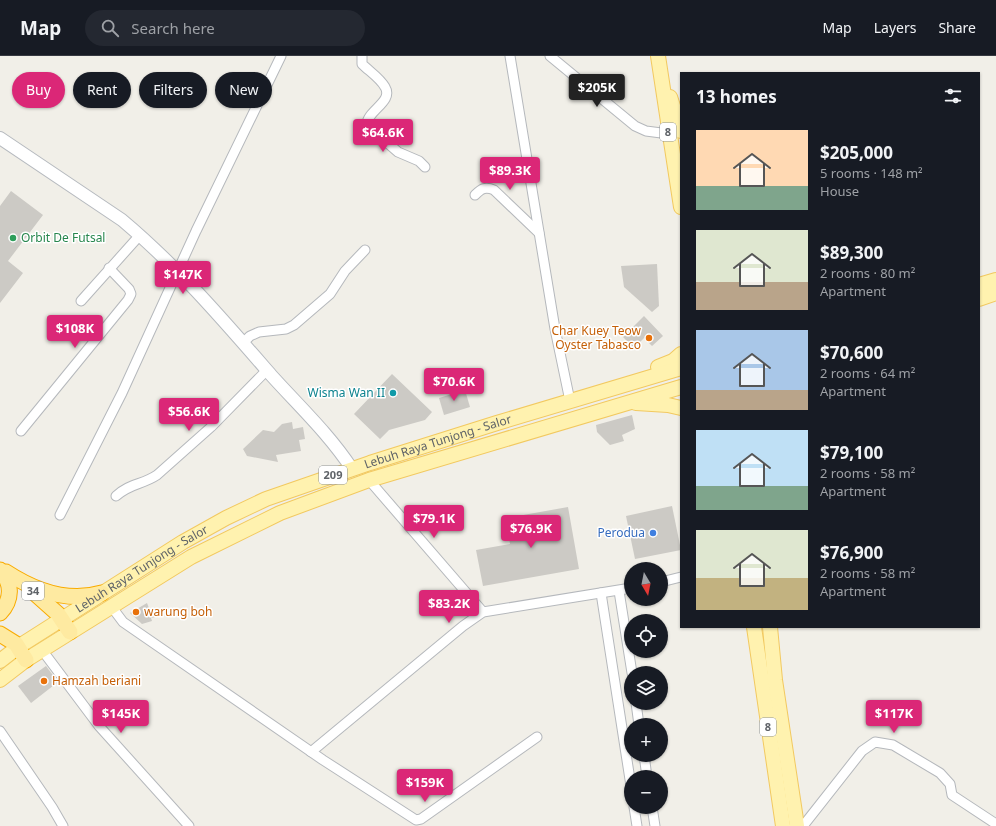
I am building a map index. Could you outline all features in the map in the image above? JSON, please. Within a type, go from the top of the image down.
[{"type":"highway","points":[[2,570],[31,586],[62,596],[79,598],[102,593]]},
{"type":"highway","points":[[0,613],[9,600],[10,589],[7,578],[2,570]]},
{"type":"highway","name":"34","points":[[2,570],[48,604],[62,619],[70,632]]},
{"type":"highway","points":[[0,634],[18,647],[26,660]]},
{"type":"main road","name":"8","points":[[658,56],[675,132],[680,194]]},
{"type":"main road","points":[[0,138],[122,220],[140,235],[178,272],[337,446],[352,469]]},
{"type":"main road","points":[[980,285],[996,280]]},
{"type":"main road","points":[[980,299],[996,293]]},
{"type":"main road","points":[[628,384],[652,370],[673,361],[680,355]]},
{"type":"main road","name":"Lebuh Raya Tunjong - Salor","points":[[18,647],[183,542],[246,508],[266,499],[352,469],[680,368]]},
{"type":"main road","name":"Lebuh Raya Tunjong - Salor","points":[[26,660],[191,557],[235,534],[292,508],[369,480],[680,387]]},
{"type":"main road","points":[[630,403],[668,404],[680,408]]},
{"type":"main road","name":"8","points":[[754,628],[783,826]]},
{"type":"main road","name":"8","points":[[770,628],[775,680],[797,826]]},
{"type":"main road","name":"209","points":[[0,661],[18,647]]},
{"type":"main road","name":"209","points":[[0,680],[26,660]]},
{"type":"street","points":[[60,515],[122,393],[281,56]]},
{"type":"street","points":[[362,56],[362,64],[385,87],[386,93],[384,100],[368,118],[367,125],[398,152],[419,161],[425,166]]},
{"type":"street","points":[[510,56],[555,329],[570,401]]},
{"type":"street","points":[[550,56],[635,126],[646,132],[675,132]]},
{"type":"street","points":[[475,195],[482,189],[488,188],[494,190],[539,233]]},
{"type":"street","points":[[81,301],[140,235]]},
{"type":"street","points":[[243,343],[250,336],[259,332],[280,330],[294,325],[330,294],[345,271],[365,250]]},
{"type":"street","points":[[21,431],[128,300],[131,294],[129,289],[109,268]]},
{"type":"street","points":[[116,496],[130,485],[149,480],[157,475],[211,427],[267,370]]},
{"type":"street","points":[[369,480],[483,612]]},
{"type":"street","points":[[668,580],[680,577]]},
{"type":"street","points":[[311,752],[463,626],[483,612],[624,590]]},
{"type":"street","points":[[619,591],[631,666]]},
{"type":"street","points":[[601,593],[629,770]]},
{"type":"street","points":[[111,606],[123,622],[311,752],[413,819],[418,820],[538,737]]},
{"type":"street","points":[[42,650],[99,726],[189,826]]},
{"type":"street","points":[[0,731],[52,806],[63,826]]},
{"type":"street","points":[[803,826],[862,751],[875,742],[893,744],[940,773],[950,784],[952,795],[996,825]]},
{"type":"street","points":[[635,814],[637,826]]},
{"type":"street","points":[[653,814],[655,826]]},
{"type":"building","name":"Orbit De Futsal","points":[[11,191],[43,215],[8,261],[23,273],[0,303],[0,206]]},
{"type":"building","points":[[657,264],[659,306],[652,312],[624,287],[621,266]]},
{"type":"building","points":[[644,316],[663,336],[652,346],[644,338],[634,348],[623,337]]},
{"type":"building","name":"Wisma Wan II","points":[[392,374],[432,412],[425,420],[389,430],[380,439],[354,414]]},
{"type":"building","points":[[465,390],[470,407],[444,415],[439,398]]},
{"type":"building","points":[[632,415],[635,429],[622,435],[624,441],[610,445],[597,432],[596,425]]},
{"type":"building","points":[[292,422],[293,429],[303,427],[305,439],[299,440],[301,451],[276,455],[278,462],[247,456],[243,449],[263,430],[274,432],[282,424]]},
{"type":"building","name":"Perodua","points":[[672,506],[680,550],[635,559],[626,516]]},
{"type":"building","points":[[568,507],[579,569],[483,586],[476,550],[510,544],[506,518]]},
{"type":"building","points":[[147,603],[150,611],[154,610],[156,617],[151,618],[152,621],[142,624],[130,613]]},
{"type":"building","points":[[46,666],[58,682],[31,703],[18,686]]},
{"type":"place","name":"Orbit De Futsal","points":[[13,238]]},
{"type":"place","name":"Char Kuey Teow Oyster Tabasco","points":[[649,338]]},
{"type":"place","name":"Wisma Wan II","points":[[393,393]]},
{"type":"place","name":"Perodua","points":[[653,533]]},
{"type":"place","name":"warung boh","points":[[136,612]]},
{"type":"place","name":"Hamzah beriani","points":[[44,681]]}]
